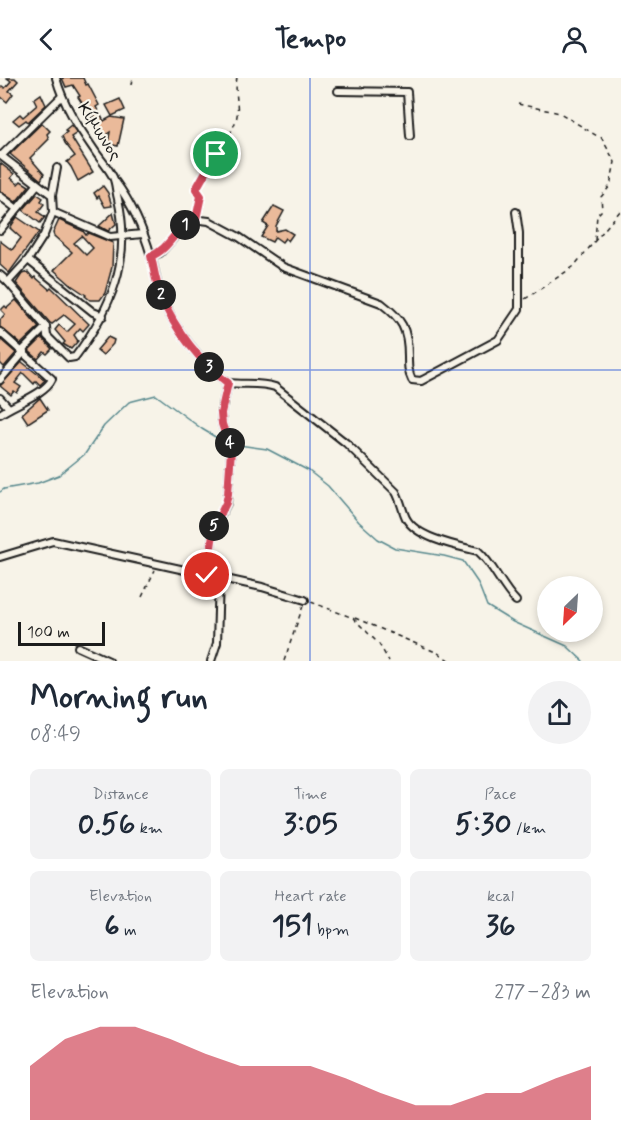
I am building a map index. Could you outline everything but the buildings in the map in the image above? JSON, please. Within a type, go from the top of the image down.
[{"type":"street","name":"Κίμωνος","points":[[45,327],[47,336],[69,358],[75,357],[103,315],[115,283],[123,236],[113,178],[69,113],[56,78]]},
{"type":"street","points":[[338,91],[407,92],[410,136]]},
{"type":"street","points":[[52,195],[37,186],[1,156],[62,96]]},
{"type":"street","points":[[0,380],[45,327],[3,280],[28,260],[44,235],[53,212],[52,195],[57,168]]},
{"type":"street","points":[[113,178],[137,215],[151,256],[161,297],[167,310],[215,374],[228,383],[268,385],[285,395],[346,443],[396,492],[406,518],[414,529],[478,551],[506,591],[516,601]]},
{"type":"street","points":[[0,230],[37,186]]},
{"type":"street","points":[[0,196],[17,209]]},
{"type":"street","points":[[53,212],[110,237],[143,234]]},
{"type":"street","points":[[151,256],[160,253],[187,223],[196,219],[209,221],[283,267],[381,303],[399,318],[404,326],[408,344],[409,373],[412,380],[421,381],[498,339],[514,316],[520,304],[519,233],[516,212]]},
{"type":"street","points":[[28,260],[93,312],[103,315]]},
{"type":"street","points":[[0,332],[52,379],[51,383],[38,392],[0,414]]},
{"type":"street","points":[[207,575],[214,527],[228,494],[231,450],[222,424],[221,413],[228,383]]},
{"type":"street","points":[[0,398],[9,408]]},
{"type":"street","points":[[0,557],[53,541],[284,592],[305,600]]},
{"type":"street","points":[[211,661],[217,644],[219,578]]},
{"type":"street","points":[[78,647],[109,661]]},
{"type":"path","points":[[132,85],[133,78]]},
{"type":"path","points":[[196,219],[201,196],[196,189],[198,184],[211,166],[216,154],[222,149],[236,119],[237,78]]},
{"type":"path","points":[[518,104],[560,113],[597,136]]},
{"type":"path","points":[[595,241],[597,215],[602,210],[601,197],[610,186],[615,162],[601,137]]},
{"type":"path","points":[[99,138],[104,139]]},
{"type":"path","points":[[520,304],[573,267],[621,210]]},
{"type":"path","points":[[142,597],[158,564]]},
{"type":"path","points":[[284,661],[305,600],[415,643],[450,661]]},
{"type":"path","points":[[353,618],[379,644],[389,661]]},
{"type":"waterway","points":[[0,492],[4,489],[38,483],[59,475],[85,454],[104,426],[129,402],[156,395],[202,429],[227,444]]},
{"type":"waterway","points":[[232,444],[267,449],[309,471],[328,486],[359,522],[378,539],[395,548],[463,561],[478,583],[487,606],[513,622],[567,646],[583,661]]},
{"type":"route","points":[[207,575],[214,527],[228,494],[231,444],[222,424],[221,413],[228,383],[215,374],[203,360],[167,310],[161,297],[151,256],[160,253],[187,223],[196,219],[201,196],[196,189],[216,154]]}]
